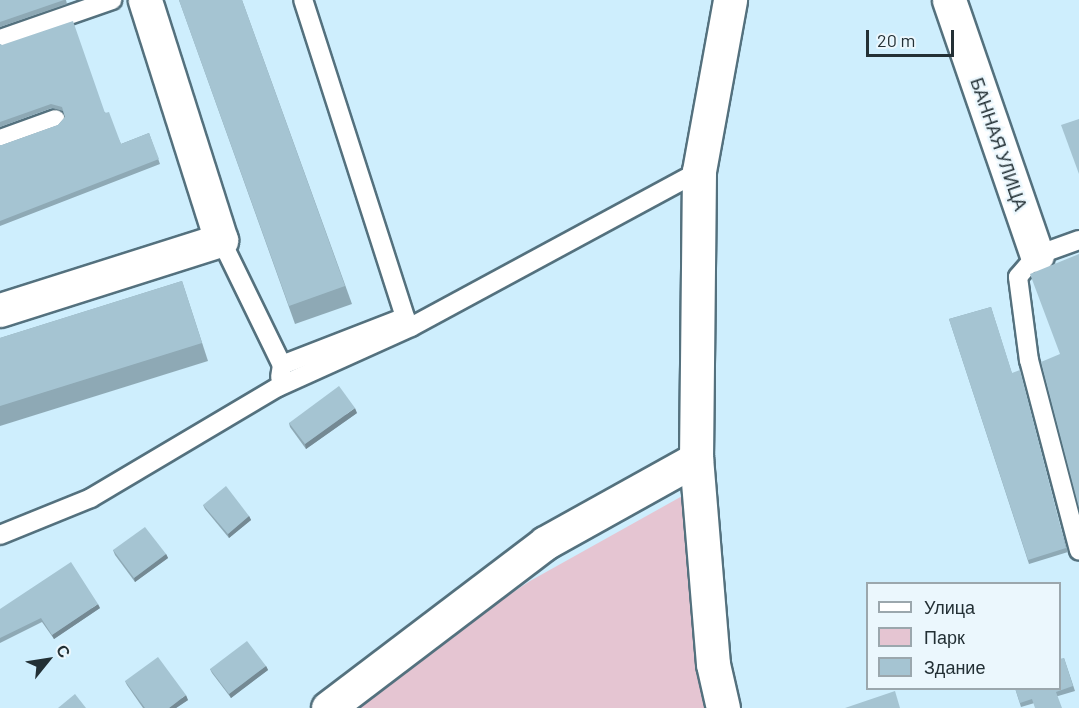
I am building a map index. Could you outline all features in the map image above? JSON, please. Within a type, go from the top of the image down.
[{"type":"street","points":[[0,310],[221,240],[145,0]]},
{"type":"street","points":[[723,708],[713,664],[696,459],[699,171],[730,0]]},
{"type":"street","name":"БАННАЯ УЛИЦА","points":[[949,0],[1037,255]]},
{"type":"street","points":[[328,708],[545,543],[696,459]]},
{"type":"lane","points":[[0,39],[112,0]]},
{"type":"lane","points":[[303,0],[408,322]]},
{"type":"lane","points":[[0,139],[56,119]]},
{"type":"lane","points":[[0,535],[91,498],[278,387],[699,171]]},
{"type":"lane","points":[[221,240],[282,365],[278,387]]},
{"type":"lane","points":[[1079,240],[1037,255],[1018,277],[1029,360],[1079,551]]},
{"type":"lane","points":[[282,365],[408,322]]},
{"type":"green space","points":[[693,490],[709,708],[344,708],[376,682],[530,581]]},
{"type":"building","points":[[0,0],[64,0],[0,22]]},
{"type":"building","points":[[179,0],[242,0],[345,286],[289,306]]},
{"type":"building","points":[[73,21],[105,113],[109,112],[121,144],[149,133],[159,159],[0,221],[0,145],[58,125],[65,117],[62,107],[51,104],[0,122],[0,44]]},
{"type":"building","points":[[1079,119],[1079,174],[1061,125]]},
{"type":"building","points":[[1079,254],[1079,508],[1041,362],[1060,354],[1030,274]]},
{"type":"building","points":[[182,281],[202,343],[0,406],[0,338]]},
{"type":"building","points":[[991,307],[1012,373],[1020,370],[1066,548],[1028,560],[949,319]]},
{"type":"building","points":[[339,386],[355,408],[305,444],[289,423]]},
{"type":"building","points":[[226,486],[249,516],[228,534],[203,505]]},
{"type":"building","points":[[145,527],[166,554],[134,578],[113,550]]},
{"type":"building","points":[[71,562],[98,604],[52,635],[41,618],[0,638],[0,609]]},
{"type":"building","points":[[247,641],[266,666],[229,694],[210,669]]},
{"type":"building","points":[[158,657],[186,695],[169,708],[145,708],[125,681]]},
{"type":"building","points":[[1064,658],[1073,686],[1056,692],[1062,708],[1035,708],[1032,699],[1020,703],[1016,690],[1061,690],[1061,659]]},
{"type":"building","points":[[895,691],[900,708],[845,708]]},
{"type":"building","points":[[75,694],[86,708],[58,708]]}]
